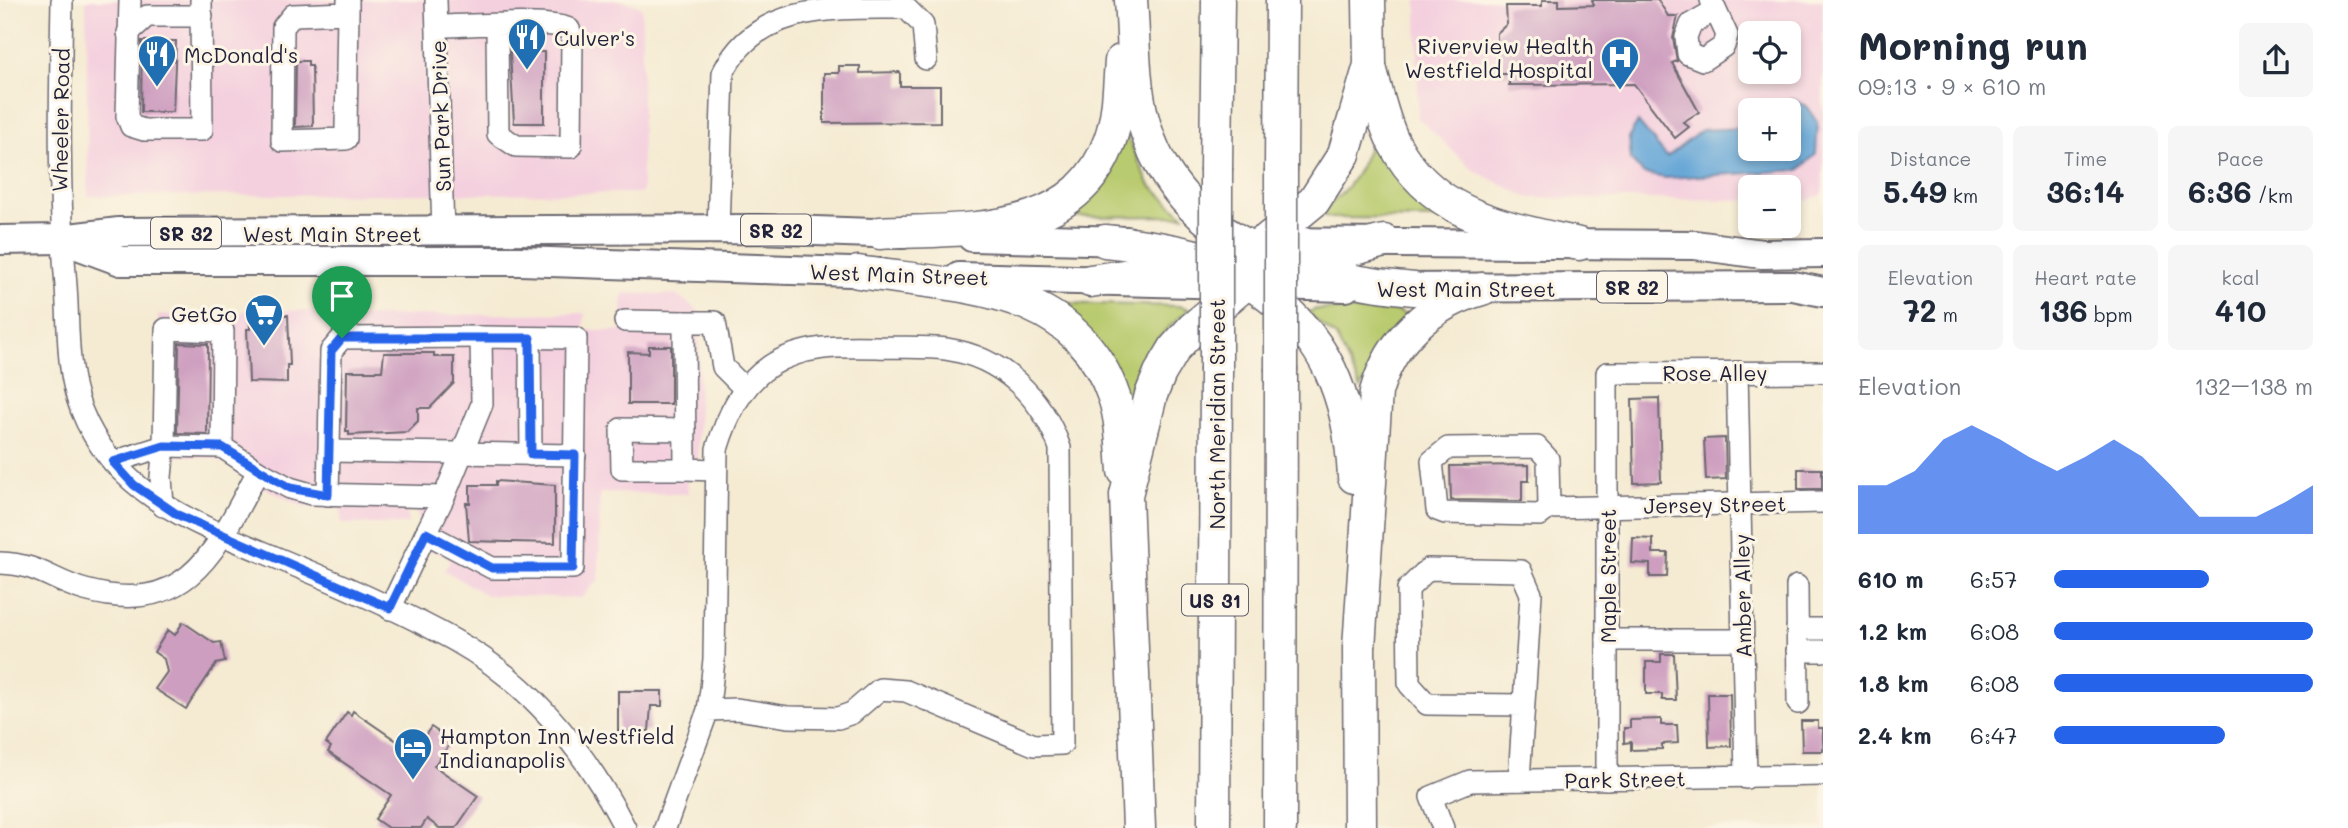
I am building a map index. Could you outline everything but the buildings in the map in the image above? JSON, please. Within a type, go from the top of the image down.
[{"type":"highway","points":[[880,233],[1009,225],[1048,210],[1080,188],[1104,153],[1115,124],[1129,0]]},
{"type":"highway","points":[[1129,0],[1142,114],[1155,150],[1169,177],[1192,205],[1289,266],[1358,284],[1415,289]]},
{"type":"highway","name":"North Meridian Street","points":[[1214,828],[1217,0]]},
{"type":"highway","points":[[1280,828],[1282,0]]},
{"type":"highway","points":[[1369,0],[1370,65],[1394,142],[1410,167],[1430,189],[1471,216],[1579,244]]},
{"type":"highway","points":[[1090,281],[1215,262],[1252,244],[1306,209],[1330,178],[1347,145],[1370,65]]},
{"type":"highway","points":[[1126,495],[1151,395],[1163,366],[1193,328],[1249,284],[1289,266],[1384,241]]},
{"type":"highway","points":[[1105,242],[1163,248],[1215,262],[1296,317],[1326,360],[1338,385],[1352,442],[1363,576]]},
{"type":"highway","points":[[858,272],[994,292],[1036,306],[1053,315],[1087,348],[1114,397],[1126,495],[1139,828]]},
{"type":"highway","points":[[1360,828],[1359,648],[1373,459],[1374,407],[1385,366],[1400,341],[1422,319],[1456,296],[1482,289]]},
{"type":"main road","name":"West Main Street","points":[[61,239],[119,232],[718,230],[1105,242],[1252,244],[1384,241],[1695,245],[1791,256],[1823,253]]},
{"type":"main road","name":"West Main Street","points":[[61,239],[121,261],[520,261],[1090,281],[1415,289],[1793,286],[1823,292]]},
{"type":"main road","name":"SR 32","points":[[0,240],[61,239]]},
{"type":"street","name":"Wheeler Road","points":[[62,0],[61,239],[73,381],[80,408],[113,462],[134,485],[163,506],[455,640],[525,691],[562,728],[625,828]]},
{"type":"street","points":[[128,33],[147,16],[202,8],[202,130],[144,130],[131,125],[127,116],[128,33],[130,0]]},
{"type":"street","name":"Sun Park Drive","points":[[436,0],[443,232]]},
{"type":"street","points":[[348,6],[346,139],[282,141],[281,37],[285,23],[293,15],[348,6]]},
{"type":"street","points":[[718,230],[723,73],[732,54],[758,29],[789,16],[818,11],[906,8],[923,25],[926,59]]},
{"type":"street","points":[[437,26],[497,25],[557,25],[571,32],[571,147],[516,146],[498,134],[497,25]]},
{"type":"street","points":[[625,321],[715,322],[723,367],[744,388]]},
{"type":"street","points":[[684,322],[685,470]]},
{"type":"street","points":[[163,506],[161,477],[166,329],[223,331],[222,447]]},
{"type":"street","points":[[390,608],[444,497],[482,404],[481,337]]},
{"type":"street","points":[[328,495],[331,351],[337,341],[342,338],[576,338],[573,568],[492,568],[426,533]]},
{"type":"street","points":[[530,338],[531,454]]},
{"type":"street","points":[[665,828],[708,710],[714,659],[717,449],[726,419],[744,388],[769,366],[793,354],[823,347],[946,349],[975,356],[1002,369],[1037,402],[1051,422],[1060,448],[1062,744],[1034,745],[906,691],[890,689],[880,689],[852,713],[838,718],[788,717],[737,709],[708,710]]},
{"type":"street","name":"Amber Alley","points":[[1737,372],[1746,778]]},
{"type":"street","name":"Rose Alley","points":[[1607,373],[1823,372]]},
{"type":"street","name":"Maple Street","points":[[1607,373],[1607,779]]},
{"type":"street","points":[[685,430],[621,429],[622,469],[715,470]]},
{"type":"street","points":[[113,462],[164,446],[222,447],[290,488],[328,495],[444,497]]},
{"type":"street","name":"Jersey Street","points":[[1549,508],[1548,459],[1537,447],[1448,448],[1432,461],[1434,502],[1437,510],[1445,513],[1540,515],[1549,508],[1823,502]]},
{"type":"street","points":[[329,451],[575,455]]},
{"type":"street","points":[[0,563],[38,568],[85,590],[112,594],[156,592],[181,583],[196,573],[223,535],[258,471]]},
{"type":"street","points":[[1519,780],[1524,705],[1531,594],[1521,571],[1428,569],[1408,589],[1409,684],[1427,704],[1524,705]]},
{"type":"street","points":[[1797,586],[1798,703]]},
{"type":"street","points":[[1797,629],[1823,629]]},
{"type":"street","points":[[1607,640],[1743,640]]},
{"type":"street","points":[[1797,650],[1823,650]]},
{"type":"street","name":"Park Street","points":[[1443,828],[1431,797],[1470,781],[1823,775]]},
{"type":"shaded area","points":[[86,0],[620,0],[642,7],[642,193],[88,196]]},
{"type":"shaded area","name":"Riverview Health Westfield Hospital","points":[[1417,0],[1823,0],[1823,194],[1801,201],[1801,175],[1738,175],[1738,200],[1529,198],[1473,170],[1418,118]]},
{"type":"shaded area","points":[[623,293],[677,295],[699,311],[698,480],[687,479],[688,494],[600,493],[599,579],[581,598],[486,595],[444,570],[450,562],[447,556],[412,545],[422,525],[415,510],[407,510],[408,524],[341,524],[341,509],[304,507],[239,476],[232,465],[212,458],[178,456],[169,474],[156,443],[158,315],[229,317],[247,310],[315,311],[325,317],[585,313],[584,330],[621,331]]},
{"type":"green space","points":[[1375,129],[1451,219],[1332,218],[1319,214],[1340,196],[1354,177],[1366,155]]},
{"type":"green space","points":[[1125,132],[1149,184],[1184,216],[1064,217]]},
{"type":"green space","points":[[1054,303],[1179,306],[1190,309],[1168,328],[1151,348],[1127,399]]},
{"type":"green space","points":[[1316,309],[1398,311],[1406,315],[1361,388],[1336,337],[1307,313]]},
{"type":"water","points":[[1801,104],[1806,106],[1818,123],[1816,154],[1799,170],[1666,178],[1644,174],[1631,160],[1629,137],[1638,122],[1667,157],[1702,130],[1738,128],[1738,161],[1801,161]]},
{"type":"place","name":"Culver's","points":[[527,71]]},
{"type":"place","name":"McDonald's","points":[[157,88]]},
{"type":"place","name":"Riverview Health Westfield Hospital","points":[[1620,91]]},
{"type":"place","name":"GetGo","points":[[264,347]]},
{"type":"place","name":"Hampton Inn Westfield Indianapolis","points":[[413,781]]},
{"type":"route","points":[[342,338],[530,338],[531,454],[575,455],[573,568],[492,568],[426,533],[390,608],[178,515],[151,499],[113,462],[164,446],[222,447],[290,488],[328,495],[331,351],[342,338]]}]
